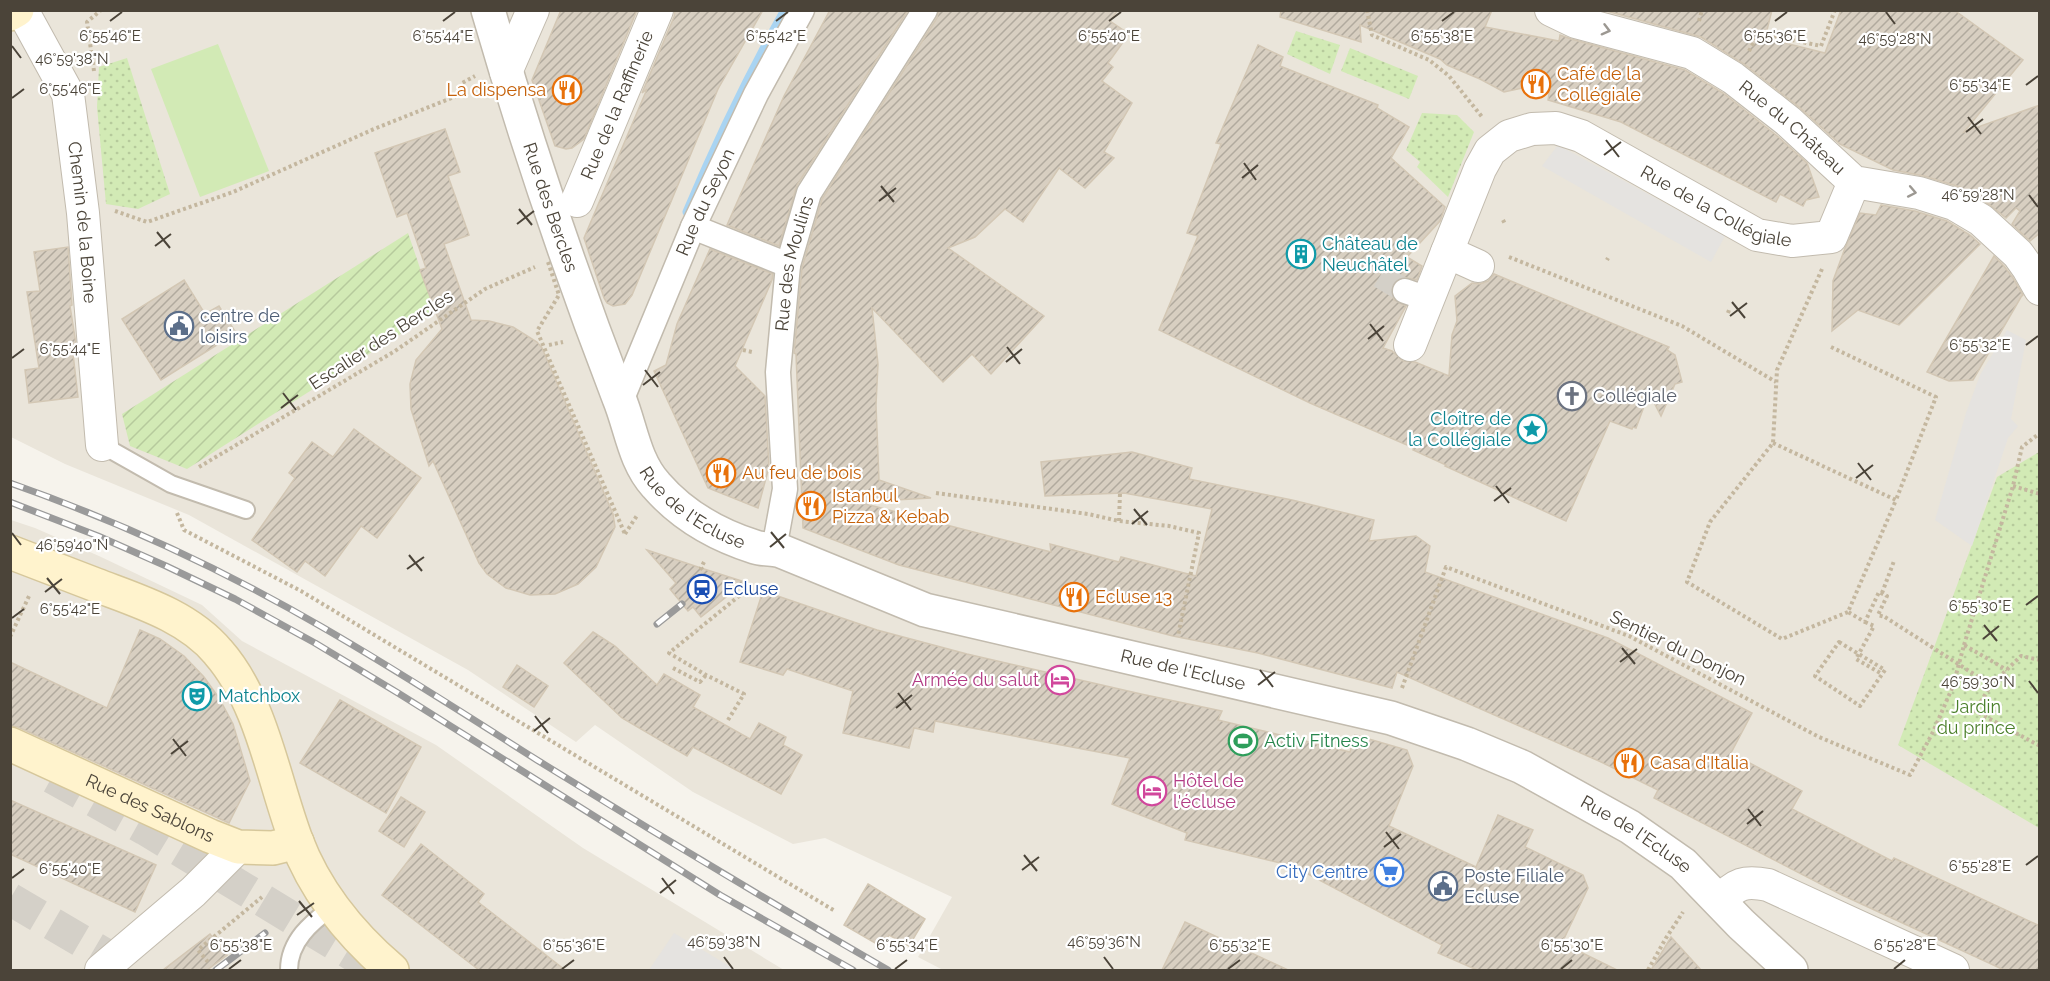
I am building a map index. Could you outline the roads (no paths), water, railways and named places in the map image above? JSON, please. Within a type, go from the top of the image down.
[{"type":"main road","points":[[10,14],[17,10]]},
{"type":"main road","points":[[10,552],[135,599],[173,616],[218,651],[255,715],[297,842],[322,892],[358,939],[392,970]]},
{"type":"main road","name":"Rue des Sablons","points":[[10,744],[238,847],[273,848],[297,842]]},
{"type":"street","name":"Chemin de la Boine","points":[[22,10],[68,94],[83,213],[102,445]]},
{"type":"street","name":"Rue des Bercles","points":[[488,10],[493,73],[621,401]]},
{"type":"street","points":[[493,73],[533,10]]},
{"type":"street","name":"Rue de la Raffinerie","points":[[577,201],[587,153],[657,10]]},
{"type":"street","name":"Rue du Seyon","points":[[621,401],[693,227],[756,94],[802,10]]},
{"type":"street","name":"Rue des Moulins","points":[[774,549],[785,489],[778,372],[788,265],[809,193],[925,10]]},
{"type":"street","name":"Rue du Château","points":[[1551,10],[1576,22],[1692,53],[1733,78],[1788,121],[1854,182],[1919,193],[1954,204],[1981,220],[2018,254],[2040,289]]},
{"type":"street","name":"Rue de la Collégiale","points":[[1410,345],[1416,295],[1447,252],[1480,169],[1490,151],[1509,136],[1532,129],[1556,128],[1581,136],[1757,235],[1792,241],[1831,237],[1854,182]]},
{"type":"street","points":[[693,227],[788,265]]},
{"type":"street","points":[[1447,252],[1478,266]]},
{"type":"street","name":"Rue de l'Ecluse","points":[[621,401],[634,447],[656,485],[685,512],[713,531],[757,548],[774,549],[942,615],[1391,718],[1467,744],[1521,767],[1630,827],[1683,864],[1791,970]]},
{"type":"street","points":[[101,970],[194,892],[238,847]]},
{"type":"street","points":[[1719,900],[1731,890],[1749,881],[1768,885],[1953,970]]},
{"type":"lane","points":[[102,445],[165,481],[246,510]]},
{"type":"lane","points":[[289,970],[292,951],[306,928],[333,907]]},
{"type":"waterway","points":[[687,212],[733,110],[785,10]]},
{"type":"tunnel","points":[[1380,276],[1405,291]]},
{"type":"tunnel","points":[[52,777],[145,829],[378,970]]},
{"type":"tunnel","points":[[10,899],[131,970]]},
{"type":"railway","points":[[10,483],[130,530],[209,566],[285,606],[376,659],[668,840],[888,970]]},
{"type":"railway","points":[[10,502],[98,536],[166,566],[235,599],[315,643],[720,895],[853,970]]},
{"type":"railway","points":[[657,624],[682,604]]},
{"type":"railway","points":[[216,970],[265,933]]},
{"type":"place","name":"Café de la Collégiale","points":[[1536,84]]},
{"type":"place","name":"La dispensa","points":[[567,90]]},
{"type":"place","name":"Château de Neuchâtel","points":[[1301,254]]},
{"type":"place","name":"centre de loisirs","points":[[179,326]]},
{"type":"place","name":"Collégiale","points":[[1572,396]]},
{"type":"place","name":"Cloître de la Collégiale","points":[[1532,429]]},
{"type":"place","name":"Au feu de bois","points":[[721,473]]},
{"type":"place","name":"Istanbul Pizza & Kebab","points":[[811,506]]},
{"type":"place","name":"Ecluse","points":[[702,589]]},
{"type":"place","name":"Ecluse 13","points":[[1074,597]]},
{"type":"place","name":"Armée du salut","points":[[1060,680]]},
{"type":"place","name":"Matchbox","points":[[197,696]]},
{"type":"place","name":"Activ Fitness","points":[[1243,741]]},
{"type":"place","name":"Casa d'Italia","points":[[1629,763]]},
{"type":"place","name":"Hôtel de l'écluse","points":[[1152,791]]},
{"type":"place","name":"City Centre","points":[[1389,872]]},
{"type":"place","name":"Poste Filiale Ecluse","points":[[1443,886]]},
{"type":"park label","name":"Jardin du prince","points":[[1976,717]]}]
